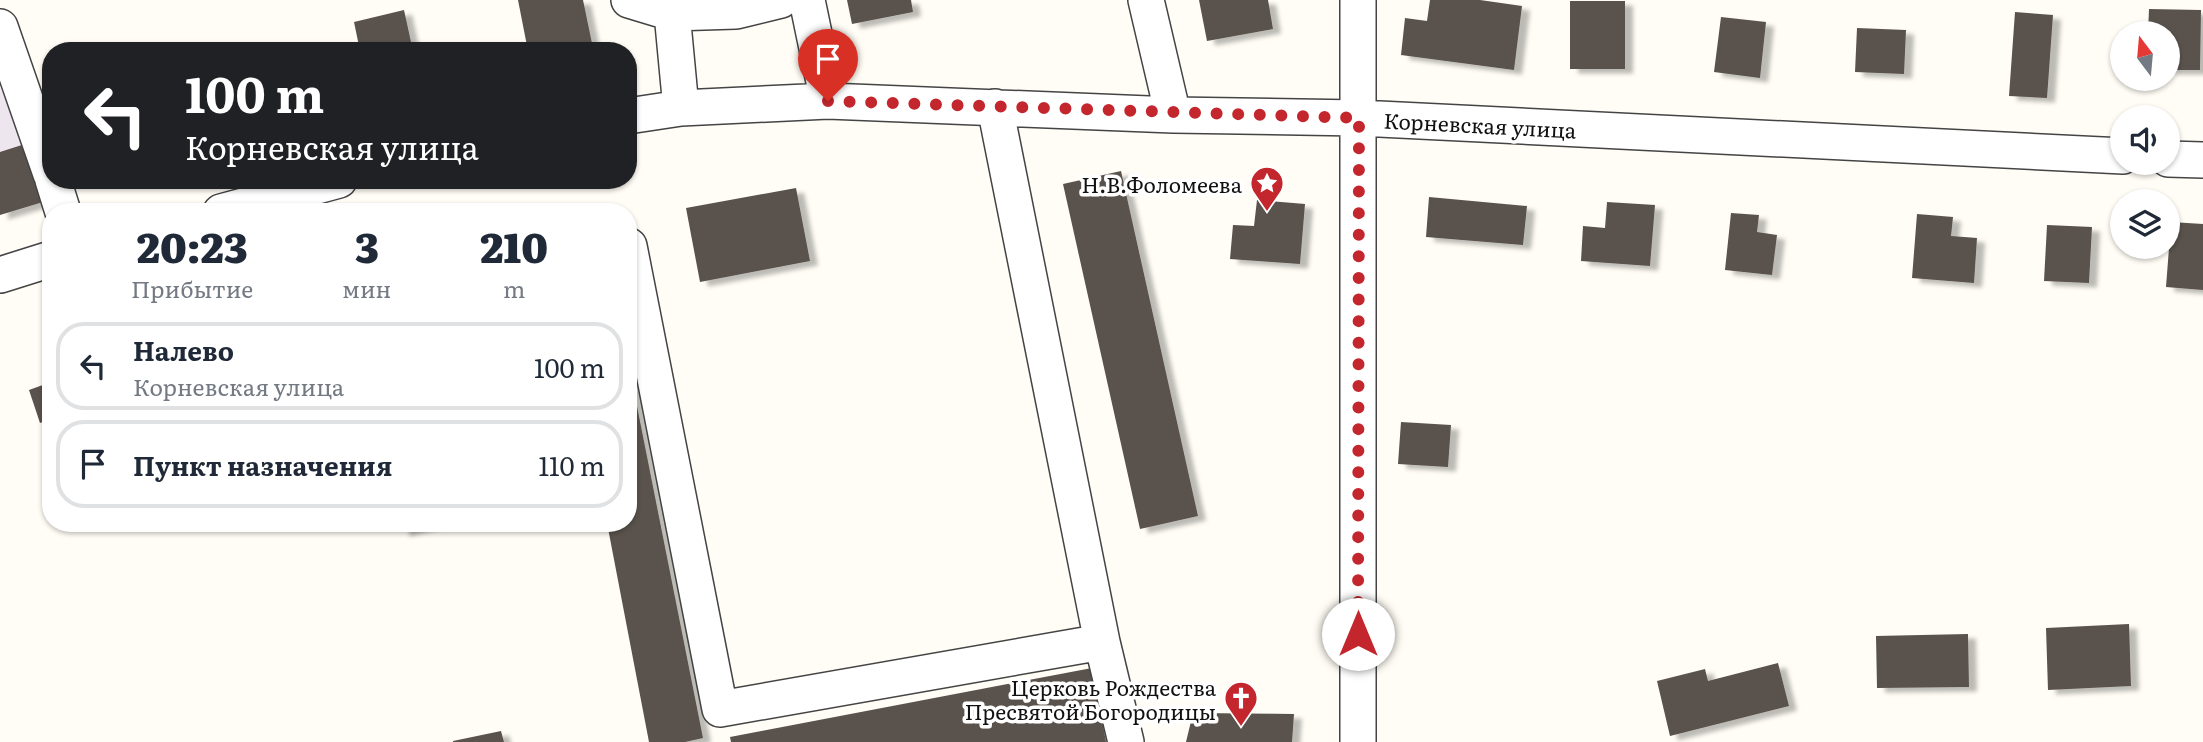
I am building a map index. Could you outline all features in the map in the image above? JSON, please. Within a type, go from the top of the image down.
[{"type":"street","points":[[629,0],[672,13],[736,11],[781,0]]},
{"type":"street","points":[[807,0],[828,101]]},
{"type":"street","points":[[1146,0],[1173,114]]},
{"type":"street","points":[[1358,0],[1358,742]]},
{"type":"street","points":[[672,13],[681,108]]},
{"type":"street","points":[[0,27],[42,148]]},
{"type":"street","name":"Корневская улица","points":[[637,115],[681,108],[828,101],[1359,118],[2110,155]]},
{"type":"street","points":[[995,107],[1102,642],[1126,742]]},
{"type":"street","points":[[2180,159],[2203,160]]},
{"type":"street","points":[[254,203],[306,189]]},
{"type":"street","points":[[0,275],[42,261]]},
{"type":"street","points":[[637,287],[720,709],[1102,642]]},
{"type":"shaded area","points":[[0,87],[25,144],[0,215]]},
{"type":"building","points":[[518,0],[583,0],[592,42],[526,42]]},
{"type":"building","points":[[847,0],[911,0],[913,12],[852,24]]},
{"type":"building","points":[[1199,0],[1268,0],[1273,29],[1207,41]]},
{"type":"building","points":[[1430,0],[1480,0],[1522,6],[1514,70],[1401,55],[1405,18],[1427,21]]},
{"type":"building","points":[[1570,1],[1625,1],[1625,69],[1570,69]]},
{"type":"building","points":[[2149,9],[2201,10],[2200,70],[2180,70],[2180,21],[2148,21]]},
{"type":"building","points":[[404,10],[411,42],[358,42],[354,22]]},
{"type":"building","points":[[2015,12],[2053,15],[2047,98],[2009,96]]},
{"type":"building","points":[[1721,17],[1766,22],[1760,78],[1714,72]]},
{"type":"building","points":[[1857,28],[1906,30],[1904,74],[1855,72]]},
{"type":"building","points":[[25,144],[43,202],[0,215],[0,152]]},
{"type":"building","points":[[1121,171],[1198,516],[1140,529],[1063,184]]},
{"type":"building","points":[[796,188],[810,261],[700,282],[686,208]]},
{"type":"building","points":[[1429,197],[1527,206],[1523,245],[1426,237]]},
{"type":"building","points":[[1257,200],[1305,204],[1300,264],[1230,259],[1233,225],[1254,226]]},
{"type":"building","points":[[1607,202],[1655,205],[1650,266],[1581,261],[1583,226],[1605,228]]},
{"type":"building","points":[[1731,213],[1759,215],[1757,232],[1777,235],[1772,275],[1725,270]]},
{"type":"building","points":[[1917,214],[1953,217],[1951,236],[1977,238],[1974,283],[1912,278]]},
{"type":"building","points":[[2180,223],[2203,224],[2203,290],[2166,287],[2168,259],[2180,259]]},
{"type":"building","points":[[2047,225],[2092,227],[2089,283],[2044,281]]},
{"type":"building","points":[[42,385],[42,422],[40,423],[29,390]]},
{"type":"building","points":[[637,406],[703,738],[685,742],[649,742],[609,532],[637,532]]},
{"type":"building","points":[[1401,422],[1451,425],[1448,467],[1398,464]]},
{"type":"building","points":[[2129,624],[2131,686],[2048,690],[2046,628]]},
{"type":"building","points":[[1968,634],[1969,687],[1877,688],[1876,636]]},
{"type":"building","points":[[1778,663],[1789,706],[1670,736],[1657,681],[1705,669],[1708,681]]},
{"type":"building","points":[[1092,668],[1106,742],[731,742],[730,737]]},
{"type":"building","name":"Церковь Рождества Пресвятой Богородицы","points":[[1193,713],[1294,714],[1292,742],[1186,742]]},
{"type":"building","points":[[501,731],[504,742],[453,742],[453,741]]},
{"type":"place","name":"Н.В.Фоломеева","points":[[1267,213]]},
{"type":"place","name":"Церковь Рождества Пресвятой Богородицы","points":[[1241,728]]},
{"type":"route","points":[[828,101],[1359,118],[1358,634]]}]
